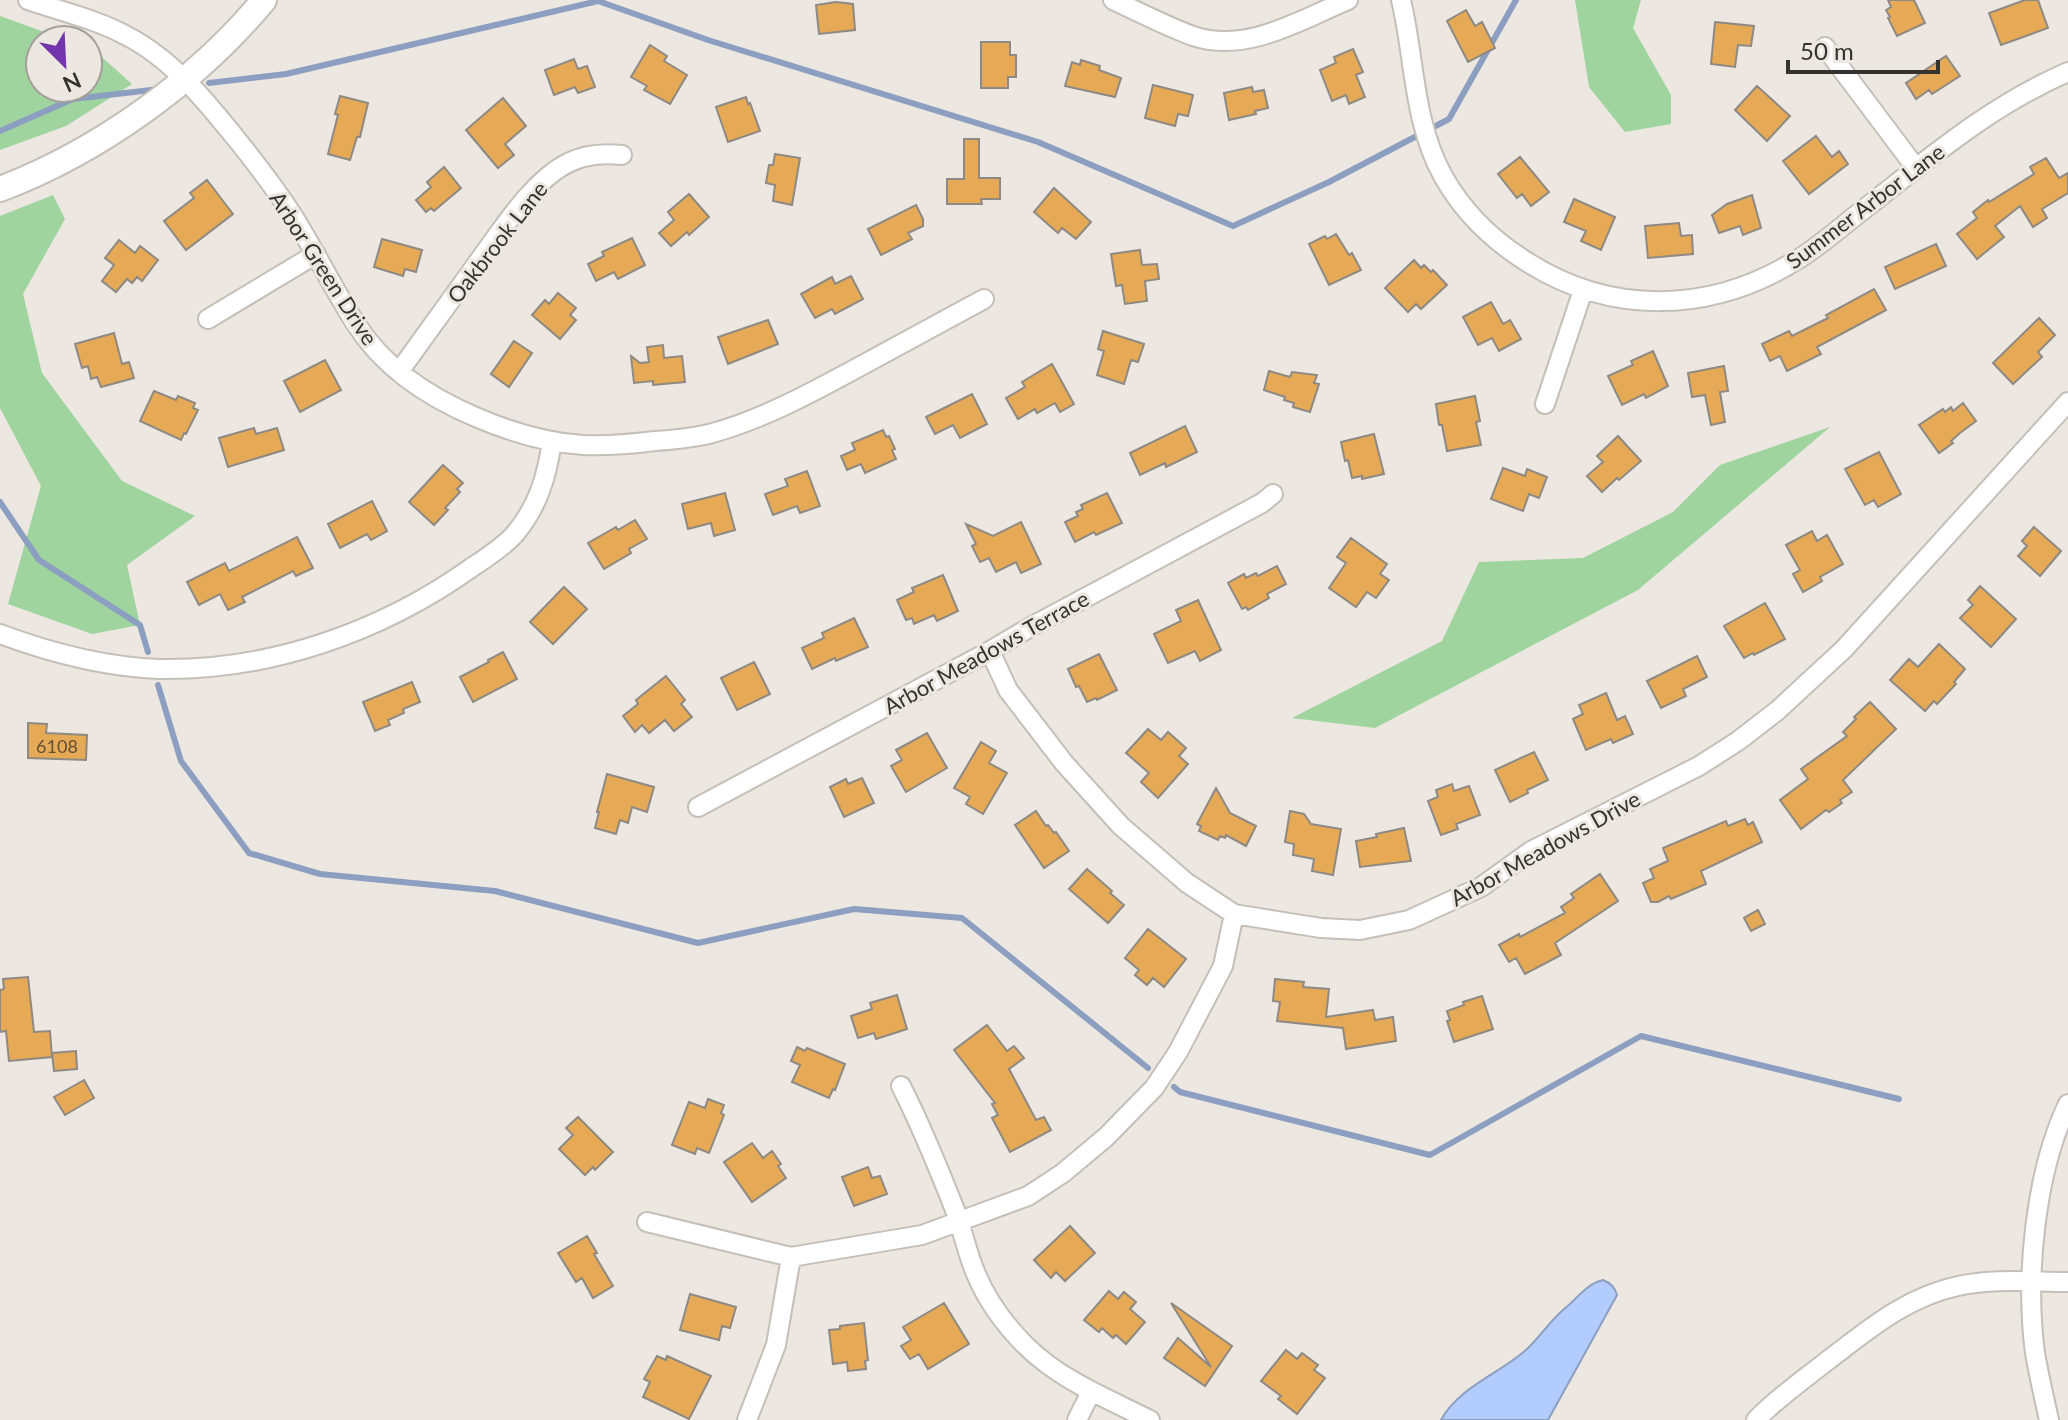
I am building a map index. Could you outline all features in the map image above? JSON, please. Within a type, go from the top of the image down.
[{"type":"street","name":"Arbor Green Drive","points":[[28,0],[125,35],[151,50],[184,79],[259,166],[293,216],[356,325],[378,352],[428,393],[458,410],[498,426],[552,441],[582,445],[688,438],[722,430],[805,396],[984,299]]},
{"type":"street","points":[[0,189],[71,157],[132,118],[184,79],[264,0]]},
{"type":"street","points":[[1113,0],[1194,36],[1217,41],[1240,41],[1262,36],[1348,0]]},
{"type":"street","name":"Summer Arbor Lane","points":[[1401,0],[1419,112],[1442,175],[1461,203],[1478,224],[1505,248],[1535,268],[1583,290],[1631,300],[1669,302],[1703,298],[1737,289],[1770,275],[1801,258],[1964,131],[2006,103],[2068,72]]},
{"type":"street","points":[[1825,47],[1916,168]]},
{"type":"street","name":"Oakbrook Lane","points":[[399,372],[514,213],[545,180],[566,163],[584,156],[603,153],[622,155]]},
{"type":"street","points":[[208,319],[316,254]]},
{"type":"street","points":[[1545,404],[1583,290]]},
{"type":"street","name":"Arbor Meadows Drive","points":[[990,651],[1008,690],[1064,763],[1121,826],[1187,883],[1234,914],[1321,928],[1360,930],[1409,920],[1481,887],[1531,851],[1699,766],[1777,711],[1844,649],[2068,402]]},
{"type":"street","points":[[0,634],[81,659],[158,669],[206,667],[300,651],[408,607],[452,582],[502,546],[529,514],[542,489],[552,441]]},
{"type":"street","name":"Arbor Meadows Terrace","points":[[698,807],[1262,503],[1273,494]]},
{"type":"street","points":[[647,1222],[791,1257],[922,1235],[1028,1196],[1063,1173],[1106,1137],[1154,1088],[1178,1052],[1223,966],[1234,914]]},
{"type":"street","points":[[901,1086],[927,1138],[976,1275],[999,1315],[1025,1345],[1053,1368],[1091,1392],[1150,1420]]},
{"type":"street","points":[[2049,1420],[2035,1351],[2035,1225],[2054,1140],[2068,1104]]},
{"type":"street","points":[[747,1420],[776,1345],[791,1257]]},
{"type":"street","points":[[1756,1420],[1785,1393],[1885,1317],[1919,1297],[1983,1282],[2068,1282]]},
{"type":"street","points":[[1077,1420],[1091,1392]]},
{"type":"green space","points":[[1575,0],[1641,0],[1633,28],[1671,95],[1671,124],[1625,132],[1589,87]]},
{"type":"green space","points":[[0,16],[24,25],[24,104],[101,104],[66,126],[0,150]]},
{"type":"green space","points":[[104,59],[132,84],[104,102]]},
{"type":"green space","points":[[53,195],[65,219],[23,294],[42,373],[122,481],[195,516],[127,565],[140,625],[92,634],[8,604],[41,486],[0,408],[0,216]]},
{"type":"green space","points":[[1830,427],[1638,590],[1375,728],[1292,718],[1442,641],[1479,562],[1583,558],[1673,512],[1720,465]]},
{"type":"water","points":[[1603,1280],[1612,1286],[1617,1295],[1548,1420],[1441,1420],[1458,1399],[1526,1350],[1582,1292]]},
{"type":"building","points":[[1888,0],[1914,0],[1925,23],[1897,36],[1886,10],[1891,7]]},
{"type":"building","points":[[2025,0],[2038,0],[2048,28],[2001,45],[1989,13]]},
{"type":"building","points":[[836,2],[853,4],[855,30],[819,34],[816,5]]},
{"type":"building","points":[[1466,10],[1475,26],[1482,22],[1495,48],[1468,62],[1447,21]]},
{"type":"building","points":[[1715,22],[1754,26],[1751,46],[1738,45],[1735,67],[1711,64]]},
{"type":"building","points":[[981,42],[1010,42],[1010,55],[1016,55],[1016,77],[1008,77],[1008,88],[981,88]]},
{"type":"building","points":[[650,45],[667,56],[664,61],[687,75],[670,104],[644,90],[647,86],[631,77]]},
{"type":"building","points":[[1353,49],[1363,72],[1356,75],[1365,97],[1349,104],[1346,95],[1332,101],[1320,70],[1336,63],[1334,57]]},
{"type":"building","points":[[1946,56],[1960,76],[1932,94],[1929,90],[1916,99],[1906,83]]},
{"type":"building","points":[[574,59],[578,69],[587,66],[595,87],[578,93],[575,87],[554,95],[545,70]]},
{"type":"building","points":[[1081,60],[1121,78],[1115,97],[1065,86],[1072,62],[1080,65]]},
{"type":"building","points":[[1153,85],[1193,95],[1188,116],[1178,114],[1175,126],[1145,118]]},
{"type":"building","points":[[1757,86],[1790,116],[1767,141],[1735,110]]},
{"type":"building","points":[[1252,87],[1253,92],[1264,90],[1268,108],[1229,120],[1224,93]]},
{"type":"building","points":[[340,96],[368,103],[360,137],[357,137],[350,160],[328,154]]},
{"type":"building","points":[[746,97],[760,131],[728,142],[716,107]]},
{"type":"building","points":[[503,98],[526,126],[505,144],[514,155],[498,168],[466,130]]},
{"type":"building","points":[[1816,136],[1832,157],[1839,151],[1848,164],[1809,194],[1783,161]]},
{"type":"building","points":[[964,139],[979,139],[979,178],[1000,178],[1000,199],[981,199],[982,204],[947,204],[947,179],[964,179]]},
{"type":"building","points":[[775,154],[800,158],[792,205],[773,201],[775,185],[766,183],[769,165],[773,165]]},
{"type":"building","points":[[1520,157],[1549,192],[1531,206],[1522,194],[1517,198],[1498,174]]},
{"type":"building","points":[[2046,158],[2059,178],[2068,173],[2068,193],[2042,209],[2047,218],[2033,227],[2020,206],[1995,226],[2004,237],[1977,259],[1957,234],[1977,218],[1973,212],[2034,174],[2030,167]]},
{"type":"building","points":[[444,167],[461,188],[434,211],[431,208],[426,212],[416,200],[431,187],[427,182]]},
{"type":"building","points":[[207,180],[233,214],[186,250],[164,221],[194,198],[190,193]]},
{"type":"building","points":[[1054,188],[1091,222],[1076,239],[1062,228],[1058,233],[1034,212]]},
{"type":"building","points":[[689,194],[709,217],[671,246],[659,233],[674,220],[668,212]]},
{"type":"building","points":[[1752,195],[1761,228],[1743,235],[1740,226],[1719,233],[1712,215],[1727,204]]},
{"type":"building","points":[[1574,199],[1615,217],[1601,250],[1581,241],[1586,231],[1564,222]]},
{"type":"building","points":[[916,205],[923,226],[908,233],[912,239],[881,255],[868,229]]},
{"type":"building","points":[[1679,223],[1681,236],[1692,235],[1693,254],[1648,258],[1645,226]]},
{"type":"building","points":[[1336,234],[1361,270],[1329,285],[1309,244]]},
{"type":"building","points":[[632,238],[645,265],[618,279],[614,272],[596,281],[588,264],[604,256],[602,252]]},
{"type":"building","points":[[382,239],[422,250],[416,272],[405,269],[403,276],[374,267]]},
{"type":"building","points":[[119,240],[135,253],[140,246],[158,260],[142,281],[137,277],[132,283],[127,279],[116,292],[102,281],[114,265],[105,258]]},
{"type":"building","points":[[1936,244],[1946,266],[1895,289],[1885,267]]},
{"type":"building","points":[[1140,250],[1142,265],[1157,264],[1159,279],[1145,281],[1147,301],[1125,304],[1122,285],[1116,286],[1111,254]]},
{"type":"building","points":[[1414,260],[1421,268],[1424,265],[1431,272],[1433,270],[1447,285],[1421,309],[1416,304],[1408,312],[1385,288]]},
{"type":"building","points":[[851,276],[863,299],[835,314],[832,309],[815,318],[801,294],[832,277],[835,284]]},
{"type":"building","points":[[1874,289],[1886,310],[1817,347],[1821,354],[1787,371],[1780,356],[1770,361],[1762,344],[1789,331],[1792,336]]},
{"type":"building","points":[[558,293],[576,308],[570,315],[576,320],[560,339],[532,315],[545,300],[549,304]]},
{"type":"building","points":[[1491,302],[1503,324],[1510,320],[1521,339],[1499,351],[1492,338],[1478,345],[1463,317]]},
{"type":"building","points":[[2039,318],[2055,335],[2038,352],[2042,357],[2013,384],[1993,363]]},
{"type":"building","points":[[768,320],[778,344],[728,364],[718,337]]},
{"type":"building","points":[[1103,331],[1144,344],[1138,362],[1131,360],[1124,384],[1097,375],[1104,351],[1098,349]]},
{"type":"building","points":[[114,333],[122,364],[129,362],[134,378],[101,387],[97,377],[91,379],[88,366],[82,368],[75,344]]},
{"type":"building","points":[[514,341],[532,353],[509,387],[491,374]]},
{"type":"building","points":[[663,345],[664,358],[682,356],[685,382],[634,383],[631,356],[640,363],[649,362],[647,347]]},
{"type":"building","points":[[1653,351],[1668,386],[1646,398],[1644,394],[1622,405],[1608,376],[1633,365],[1631,361]]},
{"type":"building","points":[[325,360],[341,390],[300,412],[284,381]]},
{"type":"building","points":[[1052,364],[1074,404],[1060,412],[1055,403],[1037,413],[1035,409],[1018,419],[1006,398],[1025,387],[1022,382]]},
{"type":"building","points":[[1724,366],[1728,391],[1720,392],[1725,422],[1711,425],[1705,395],[1692,397],[1688,373]]},
{"type":"building","points":[[1269,371],[1290,377],[1292,372],[1317,375],[1314,383],[1319,384],[1310,412],[1293,407],[1294,403],[1284,400],[1285,397],[1264,390]]},
{"type":"building","points":[[154,391],[176,400],[178,396],[195,403],[193,408],[198,410],[181,440],[140,421]]},
{"type":"building","points":[[972,394],[987,424],[960,438],[953,425],[935,434],[926,417]]},
{"type":"building","points":[[1475,396],[1481,445],[1447,451],[1436,404]]},
{"type":"building","points":[[1963,403],[1976,421],[1939,453],[1919,425],[1943,409],[1945,412],[1951,407],[1953,411]]},
{"type":"building","points":[[1185,426],[1197,452],[1140,475],[1130,453]]},
{"type":"building","points":[[254,428],[256,434],[277,428],[284,450],[228,467],[219,438]]},
{"type":"building","points":[[883,430],[895,449],[892,450],[896,459],[865,473],[861,464],[847,470],[841,456],[855,450],[852,443]]},
{"type":"building","points":[[1374,434],[1384,474],[1352,478],[1341,442]]},
{"type":"building","points":[[1618,436],[1641,461],[1602,492],[1587,476],[1603,462],[1597,456]]},
{"type":"building","points":[[1879,452],[1901,494],[1878,507],[1874,500],[1865,505],[1845,469]]},
{"type":"building","points":[[443,465],[463,483],[457,489],[460,492],[445,508],[448,510],[434,525],[409,502]]},
{"type":"building","points":[[1503,468],[1525,476],[1527,469],[1547,477],[1539,498],[1529,494],[1523,511],[1491,499]]},
{"type":"building","points":[[807,471],[820,506],[800,513],[797,506],[773,515],[765,494],[788,486],[785,479]]},
{"type":"building","points":[[725,493],[735,530],[714,536],[711,523],[688,529],[682,504]]},
{"type":"building","points":[[1107,493],[1122,523],[1075,542],[1065,522],[1078,516],[1076,512],[1083,509],[1081,505]]},
{"type":"building","points":[[372,501],[387,531],[371,540],[367,534],[340,548],[328,524]]},
{"type":"building","points":[[635,520],[647,539],[604,569],[588,543]]},
{"type":"building","points":[[1021,522],[1041,564],[1021,573],[1016,562],[996,572],[989,558],[980,562],[972,546],[976,544],[966,524],[993,536]]},
{"type":"building","points":[[2034,527],[2061,551],[2040,576],[2018,556],[2027,546],[2022,541]]},
{"type":"building","points":[[1812,531],[1817,541],[1827,535],[1843,564],[1820,577],[1822,581],[1803,592],[1793,574],[1800,570],[1786,545]]},
{"type":"building","points":[[297,537],[313,568],[296,576],[293,571],[242,597],[245,602],[228,610],[220,594],[199,605],[187,582],[225,563],[229,571]]},
{"type":"building","points":[[1351,538],[1387,564],[1380,574],[1389,580],[1376,598],[1367,592],[1356,607],[1329,588],[1346,563],[1337,557]]},
{"type":"building","points":[[1277,566],[1286,584],[1267,594],[1269,598],[1248,610],[1246,607],[1242,609],[1228,583],[1244,574],[1246,578],[1256,573],[1258,576]]},
{"type":"building","points":[[943,575],[958,611],[937,621],[934,615],[914,624],[912,618],[906,620],[897,600],[914,592],[912,588]]},
{"type":"building","points":[[1980,586],[2016,619],[1991,647],[1960,618],[1973,605],[1968,600]]},
{"type":"building","points":[[564,587],[587,609],[553,644],[530,622]]},
{"type":"building","points":[[1198,600],[1221,650],[1200,661],[1195,651],[1168,663],[1154,634],[1181,621],[1176,610]]},
{"type":"building","points":[[1765,603],[1785,639],[1744,658],[1724,626]]},
{"type":"building","points":[[854,618],[868,647],[812,669],[802,648],[824,638],[822,633]]},
{"type":"building","points":[[1939,644],[1965,669],[1937,704],[1934,701],[1925,711],[1890,680],[1909,659],[1918,667]]},
{"type":"building","points":[[503,652],[517,679],[473,702],[460,677]]},
{"type":"building","points":[[1099,654],[1117,690],[1087,702],[1068,669]]},
{"type":"building","points":[[1697,656],[1707,677],[1683,689],[1686,696],[1661,708],[1647,681]]},
{"type":"building","points":[[754,662],[770,694],[737,710],[721,678]]},
{"type":"building","points":[[666,676],[685,700],[681,704],[692,717],[674,731],[665,720],[649,733],[642,725],[635,732],[623,716],[638,704],[636,700]]},
{"type":"building","points":[[412,682],[420,702],[403,709],[404,713],[388,720],[390,725],[375,731],[363,702]]},
{"type":"building","points":[[1606,693],[1617,720],[1625,716],[1633,734],[1586,750],[1573,719],[1583,714],[1579,705]]},
{"type":"building","points":[[1870,702],[1896,729],[1843,780],[1852,792],[1840,800],[1842,803],[1829,812],[1826,810],[1801,829],[1780,800],[1808,779],[1801,769],[1847,736],[1843,732]]},
{"type":"building","points":[[28,723],[47,724],[46,733],[87,735],[86,760],[28,758]]},
{"type":"building","points":[[1148,729],[1161,740],[1168,732],[1186,748],[1179,756],[1188,764],[1158,798],[1141,782],[1149,773],[1126,753]]},
{"type":"building","points":[[927,733],[947,768],[906,792],[891,766],[902,760],[896,750]]},
{"type":"building","points":[[981,742],[996,751],[989,763],[1007,773],[983,814],[966,804],[970,797],[954,788]]},
{"type":"building","points":[[1534,752],[1548,780],[1510,802],[1495,770]]},
{"type":"building","points":[[607,774],[654,787],[647,812],[632,807],[628,823],[620,820],[616,834],[595,828]]},
{"type":"building","points":[[862,778],[874,803],[844,817],[830,787],[846,779],[848,784]]},
{"type":"building","points":[[1452,784],[1454,791],[1469,786],[1480,815],[1456,824],[1458,829],[1441,835],[1428,801],[1438,797],[1436,790]]},
{"type":"building","points":[[1216,788],[1230,813],[1256,826],[1246,846],[1226,835],[1218,840],[1199,831],[1201,826],[1197,824]]},
{"type":"building","points":[[1036,811],[1069,851],[1044,868],[1015,825]]},
{"type":"building","points":[[1290,811],[1304,814],[1311,824],[1341,829],[1333,875],[1312,871],[1314,859],[1293,855],[1294,844],[1285,842]]},
{"type":"building","points":[[1745,819],[1748,825],[1753,822],[1762,842],[1701,871],[1706,884],[1671,899],[1669,896],[1651,902],[1643,883],[1654,878],[1650,869],[1668,861],[1663,848],[1726,821],[1728,826]]},
{"type":"building","points":[[1404,828],[1411,861],[1360,867],[1356,841]]},
{"type":"building","points":[[1087,869],[1124,905],[1108,923],[1069,889]]},
{"type":"building","points":[[1600,874],[1618,901],[1555,943],[1561,955],[1525,974],[1516,958],[1509,962],[1499,945],[1565,913],[1561,907],[1574,898],[1571,894]]},
{"type":"building","points":[[1758,910],[1765,924],[1751,931],[1744,918]]},
{"type":"building","points":[[1148,929],[1186,959],[1164,987],[1153,978],[1147,985],[1135,975],[1139,970],[1125,958]]},
{"type":"building","points":[[28,977],[34,1032],[50,1031],[52,1057],[9,1061],[6,1031],[0,1032],[0,990],[4,989],[3,979]]},
{"type":"building","points":[[1275,979],[1304,982],[1303,987],[1329,989],[1326,1017],[1373,1010],[1375,1020],[1393,1017],[1396,1041],[1346,1049],[1343,1028],[1277,1021],[1280,1002],[1273,1001]]},
{"type":"building","points":[[897,995],[907,1029],[876,1039],[874,1033],[858,1038],[851,1016],[872,1009],[870,1003]]},
{"type":"building","points":[[1482,996],[1493,1029],[1454,1042],[1447,1011]]},
{"type":"building","points":[[987,1025],[1007,1051],[1014,1046],[1024,1058],[1009,1069],[1036,1120],[1044,1117],[1051,1130],[1010,1152],[992,1118],[998,1115],[992,1104],[995,1103],[954,1050]]},
{"type":"building","points":[[797,1047],[845,1064],[829,1098],[792,1082],[800,1065],[791,1061]]},
{"type":"building","points":[[76,1051],[77,1069],[54,1071],[52,1053]]},
{"type":"building","points":[[84,1080],[94,1098],[65,1115],[54,1097]]},
{"type":"building","points":[[708,1099],[724,1105],[721,1113],[724,1115],[709,1153],[697,1148],[695,1154],[672,1145],[689,1102],[705,1108]]},
{"type":"building","points":[[578,1117],[613,1152],[595,1170],[593,1167],[585,1175],[559,1149],[573,1135],[566,1128]]},
{"type":"building","points":[[752,1143],[763,1158],[772,1151],[786,1178],[752,1202],[724,1162]]},
{"type":"building","points":[[868,1167],[872,1178],[880,1176],[887,1194],[854,1206],[842,1177]]},
{"type":"building","points":[[1070,1226],[1095,1253],[1065,1281],[1056,1272],[1051,1278],[1034,1260]]},
{"type":"building","points":[[587,1236],[613,1286],[593,1298],[582,1278],[576,1282],[558,1253]]},
{"type":"building","points":[[1109,1291],[1118,1299],[1124,1292],[1136,1302],[1130,1309],[1145,1322],[1126,1344],[1102,1328],[1099,1332],[1084,1320]]},
{"type":"building","points":[[690,1294],[736,1307],[730,1328],[722,1326],[719,1340],[680,1330]]},
{"type":"building","points":[[944,1303],[969,1344],[928,1369],[919,1354],[910,1359],[901,1346],[911,1340],[903,1327]]},
{"type":"building","points":[[1171,1303],[1232,1346],[1205,1386],[1164,1358],[1178,1338],[1211,1367]]},
{"type":"building","points":[[864,1323],[866,1369],[848,1371],[847,1362],[833,1364],[829,1330]]},
{"type":"building","points":[[1286,1350],[1297,1359],[1302,1353],[1318,1365],[1314,1370],[1325,1378],[1297,1414],[1278,1399],[1281,1396],[1261,1381]]},
{"type":"building","points":[[657,1356],[666,1360],[667,1356],[711,1376],[689,1419],[643,1397],[650,1382],[644,1379]]},
{"type":"waterway","points":[[209,83],[286,74],[598,1],[708,40],[1038,142],[1233,226],[1329,182],[1449,119],[1516,0]]},
{"type":"waterway","points":[[0,131],[73,99],[160,89]]},
{"type":"waterway","points":[[0,502],[39,560],[140,625],[148,652]]},
{"type":"waterway","points":[[158,685],[181,761],[249,853],[320,874],[495,891],[698,943],[854,909],[962,918],[1148,1068]]},
{"type":"waterway","points":[[1174,1087],[1180,1092],[1430,1155],[1641,1036],[1899,1099]]}]
